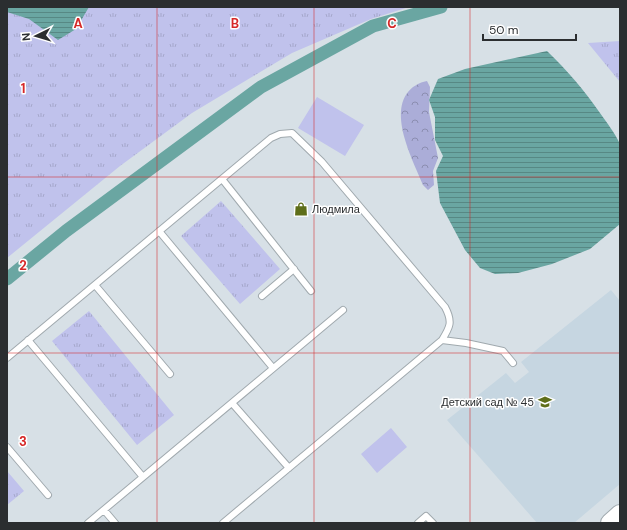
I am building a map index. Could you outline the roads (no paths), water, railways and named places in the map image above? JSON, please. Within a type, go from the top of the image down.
[{"type":"lane","points":[[7,358],[271,138],[280,134],[292,133],[322,162],[445,307],[450,316],[449,327],[442,340],[223,523]]},
{"type":"lane","points":[[222,179],[312,291]]},
{"type":"lane","points":[[159,231],[273,368]]},
{"type":"lane","points":[[262,296],[294,269]]},
{"type":"lane","points":[[94,285],[170,374]]},
{"type":"lane","points":[[88,523],[343,310]]},
{"type":"lane","points":[[28,340],[143,477]]},
{"type":"lane","points":[[442,340],[466,343],[503,351],[513,363]]},
{"type":"lane","points":[[232,403],[289,468]]},
{"type":"lane","points":[[7,447],[48,495]]},
{"type":"lane","points":[[104,510],[115,523]]},
{"type":"lane","points":[[418,523],[426,516],[433,523]]},
{"type":"waterway","points":[[7,279],[66,231],[261,87],[373,26],[441,7]]},
{"type":"place","name":"Людмила","points":[[301,209]]},
{"type":"place","name":"Детский сад № 45","points":[[545,402]]}]
